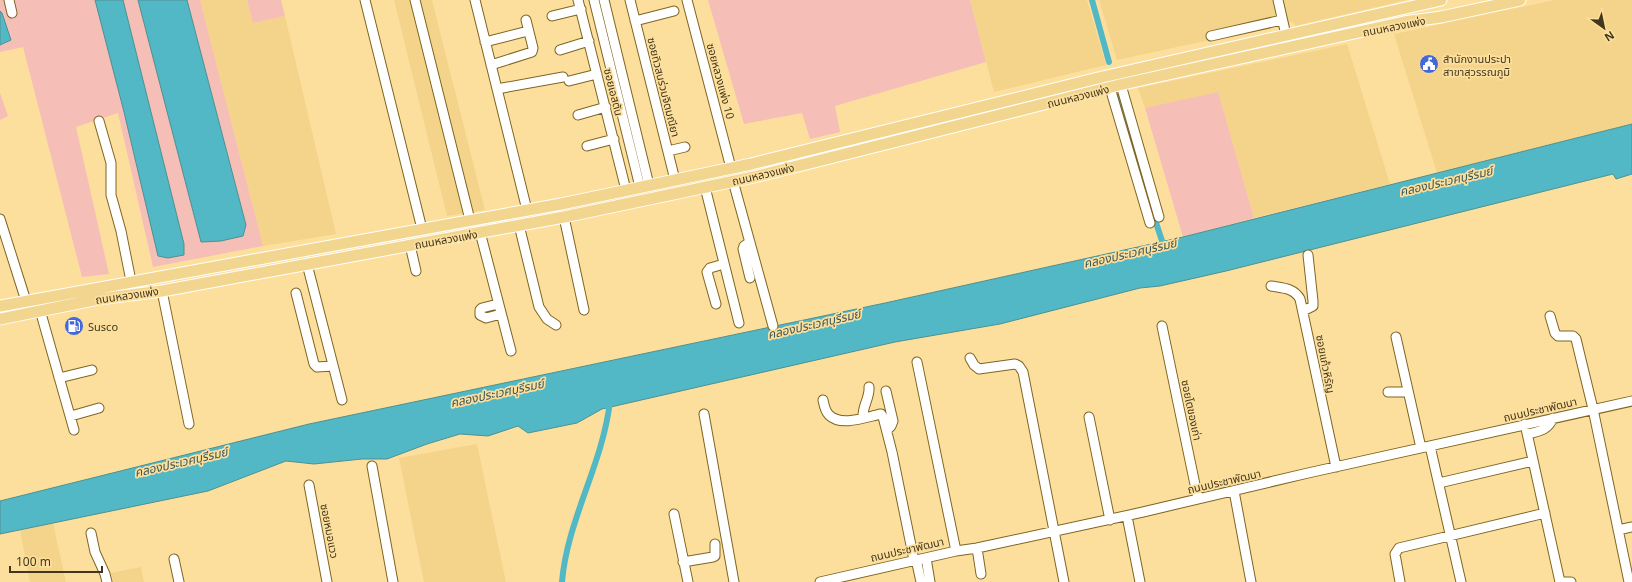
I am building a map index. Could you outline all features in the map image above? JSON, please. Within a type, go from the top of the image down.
[{"type":"main road","name":"ถนนหลวงแพ่ง","points":[[0,306],[560,204],[751,164],[1098,78],[1441,0]]},
{"type":"main road","points":[[1404,22],[1488,0]]},
{"type":"main road","name":"ถนนหลวงแพ่ง","points":[[0,319],[99,299],[162,290],[564,217],[754,177],[1121,85],[1404,22],[1520,0]]},
{"type":"main road","points":[[751,164],[754,177]]},
{"type":"main road","points":[[560,204],[564,217]]},
{"type":"street","points":[[9,0],[12,13]]},
{"type":"street","points":[[365,0],[422,229]]},
{"type":"street","points":[[415,0],[470,220]]},
{"type":"street","points":[[475,0],[527,210]]},
{"type":"street","points":[[594,0],[644,186]]},
{"type":"street","points":[[604,0],[633,141]]},
{"type":"street","name":"ซอยทิวสนร่วมจิตมณียา","points":[[630,0],[675,180]]},
{"type":"street","name":"ซอยหลวงแพ่ง 10","points":[[687,0],[731,168]]},
{"type":"street","points":[[1278,0],[1286,35]]},
{"type":"street","points":[[552,16],[580,4]]},
{"type":"street","name":"ซอยเอสตัน","points":[[580,4],[626,190]]},
{"type":"street","points":[[635,21],[674,11]]},
{"type":"street","points":[[491,65],[532,52],[533,48],[526,20]]},
{"type":"street","points":[[1211,36],[1282,20]]},
{"type":"street","points":[[485,42],[528,31]]},
{"type":"street","points":[[560,50],[589,40]]},
{"type":"street","points":[[497,89],[597,74]]},
{"type":"street","points":[[1121,85],[1160,217]]},
{"type":"street","points":[[1110,88],[1150,223]]},
{"type":"street","points":[[578,115],[606,107]]},
{"type":"street","points":[[99,120],[111,163],[111,195],[121,231],[131,281]]},
{"type":"street","points":[[587,146],[614,139]]},
{"type":"street","points":[[668,151],[685,147]]},
{"type":"street","points":[[733,181],[773,326]]},
{"type":"street","points":[[705,187],[739,323]]},
{"type":"street","points":[[564,217],[584,310]]},
{"type":"street","points":[[0,219],[26,301]]},
{"type":"street","points":[[519,225],[539,307],[546,319],[556,325]]},
{"type":"street","points":[[480,232],[511,351]]},
{"type":"street","points":[[750,242],[744,246],[743,249],[750,278]]},
{"type":"street","points":[[410,245],[416,271]]},
{"type":"street","points":[[1303,310],[1313,306],[1308,255]]},
{"type":"street","points":[[308,264],[342,400]]},
{"type":"street","points":[[716,304],[707,272],[708,269],[712,267],[724,264]]},
{"type":"street","name":"ซอยแก้วหิรัญ","points":[[1271,286],[1287,289],[1296,293],[1300,299],[1318,390],[1336,467]]},
{"type":"street","points":[[162,290],[189,424]]},
{"type":"street","points":[[296,293],[314,364],[316,367],[333,366]]},
{"type":"street","points":[[498,304],[482,308],[480,310],[480,315],[486,318],[501,314]]},
{"type":"street","points":[[40,310],[74,430]]},
{"type":"street","points":[[1550,316],[1555,333],[1558,336],[1573,336],[1576,340],[1593,409],[1629,582]]},
{"type":"street","name":"ซอยโตของเก่า","points":[[1162,326],[1198,499]]},
{"type":"street","points":[[1396,337],[1408,392],[1438,483],[1461,582]]},
{"type":"street","points":[[970,358],[974,365],[979,369],[1015,364],[1019,366],[1023,372],[1064,582]]},
{"type":"street","points":[[916,362],[956,551]]},
{"type":"street","points":[[59,378],[92,370]]},
{"type":"street","points":[[863,418],[863,408],[870,393],[868,387]]},
{"type":"street","points":[[886,391],[893,421],[887,430]]},
{"type":"street","points":[[1388,392],[1408,392]]},
{"type":"street","points":[[823,400],[826,411],[830,416],[835,418],[849,420],[881,414],[883,417],[921,582]]},
{"type":"street","name":"ถนนประชาพัฒนา","points":[[820,582],[831,581],[956,551],[1110,520],[1632,400]]},
{"type":"street","points":[[71,416],[99,408]]},
{"type":"street","points":[[704,414],[734,582]]},
{"type":"street","points":[[1089,417],[1110,520]]},
{"type":"street","points":[[1528,434],[1544,430],[1554,418]]},
{"type":"street","points":[[1525,424],[1560,582]]},
{"type":"street","points":[[1438,483],[1533,461]]},
{"type":"street","points":[[372,466],[393,582]]},
{"type":"street","name":"ซอยหมอแวว","points":[[309,485],[327,582]]},
{"type":"street","points":[[1234,491],[1251,582]]},
{"type":"street","points":[[1400,582],[1395,554],[1397,550],[1404,546],[1545,513]]},
{"type":"street","points":[[674,514],[688,582]]},
{"type":"street","points":[[1127,516],[1140,582]]},
{"type":"street","points":[[1618,530],[1632,527]]},
{"type":"street","points":[[91,533],[95,552],[107,582]]},
{"type":"street","points":[[683,562],[713,557],[716,553],[715,544]]},
{"type":"street","points":[[976,548],[980,574]]},
{"type":"street","points":[[926,558],[930,582]]},
{"type":"street","points":[[174,559],[179,582]]},
{"type":"street","points":[[1564,582],[1571,582]]},
{"type":"shaded area","points":[[0,0],[200,0],[263,246],[153,267],[118,113],[76,127],[109,274],[82,277],[23,47],[0,52]]},
{"type":"shaded area","points":[[200,0],[247,0],[253,23],[285,16],[336,234],[263,246]]},
{"type":"shaded area","points":[[247,0],[281,0],[285,16],[253,23]]},
{"type":"shaded area","points":[[394,0],[432,0],[485,210],[447,216]]},
{"type":"shaded area","points":[[708,0],[970,0],[986,62],[835,106],[840,132],[810,139],[802,113],[744,124]]},
{"type":"shaded area","points":[[970,0],[1087,0],[1106,65],[994,92]]},
{"type":"shaded area","points":[[1099,0],[1406,0],[1295,26],[1293,22],[1117,60]]},
{"type":"shaded area","points":[[1555,0],[1632,0],[1632,124],[1437,173],[1394,34]]},
{"type":"shaded area","points":[[1347,44],[1390,184],[1254,218],[1218,93],[1145,108],[1138,88]]},
{"type":"shaded area","points":[[1218,92],[1254,218],[1183,237],[1145,108]]},
{"type":"shaded area","points":[[0,93],[8,116],[0,120]]},
{"type":"shaded area","points":[[477,444],[506,582],[424,582],[399,458]]},
{"type":"shaded area","points":[[53,523],[66,582],[30,582],[20,530]]},
{"type":"shaded area","points":[[141,567],[144,582],[113,582],[111,573]]},
{"type":"water","points":[[95,0],[123,0],[184,244],[184,255],[168,258],[158,256],[124,112]]},
{"type":"water","points":[[138,0],[187,0],[246,225],[243,236],[221,241],[201,242]]},
{"type":"water","points":[[0,11],[11,40],[0,45]]},
{"type":"water","name":"คลองประเวศบุรีรมย์","points":[[1632,124],[1632,174],[1616,179],[1613,174],[1226,271],[1160,286],[1140,288],[1000,324],[895,342],[602,409],[577,423],[528,433],[518,426],[488,436],[460,434],[427,444],[387,459],[362,459],[314,464],[286,461],[208,491],[0,534],[0,501],[309,424],[885,303],[1183,237]]},
{"type":"waterway","points":[[1092,0],[1109,62]]},
{"type":"waterway","name":"คลองประเวศบุรีรมย์","points":[[1119,96],[1142,180],[1164,247]]},
{"type":"waterway","points":[[562,582],[565,559],[571,536],[600,447],[610,401]]},
{"type":"place","name":"สำนักงานประปา สาขาสุวรรณภูมิ","points":[[1429,64]]},
{"type":"place","name":"Susco","points":[[74,326]]}]
